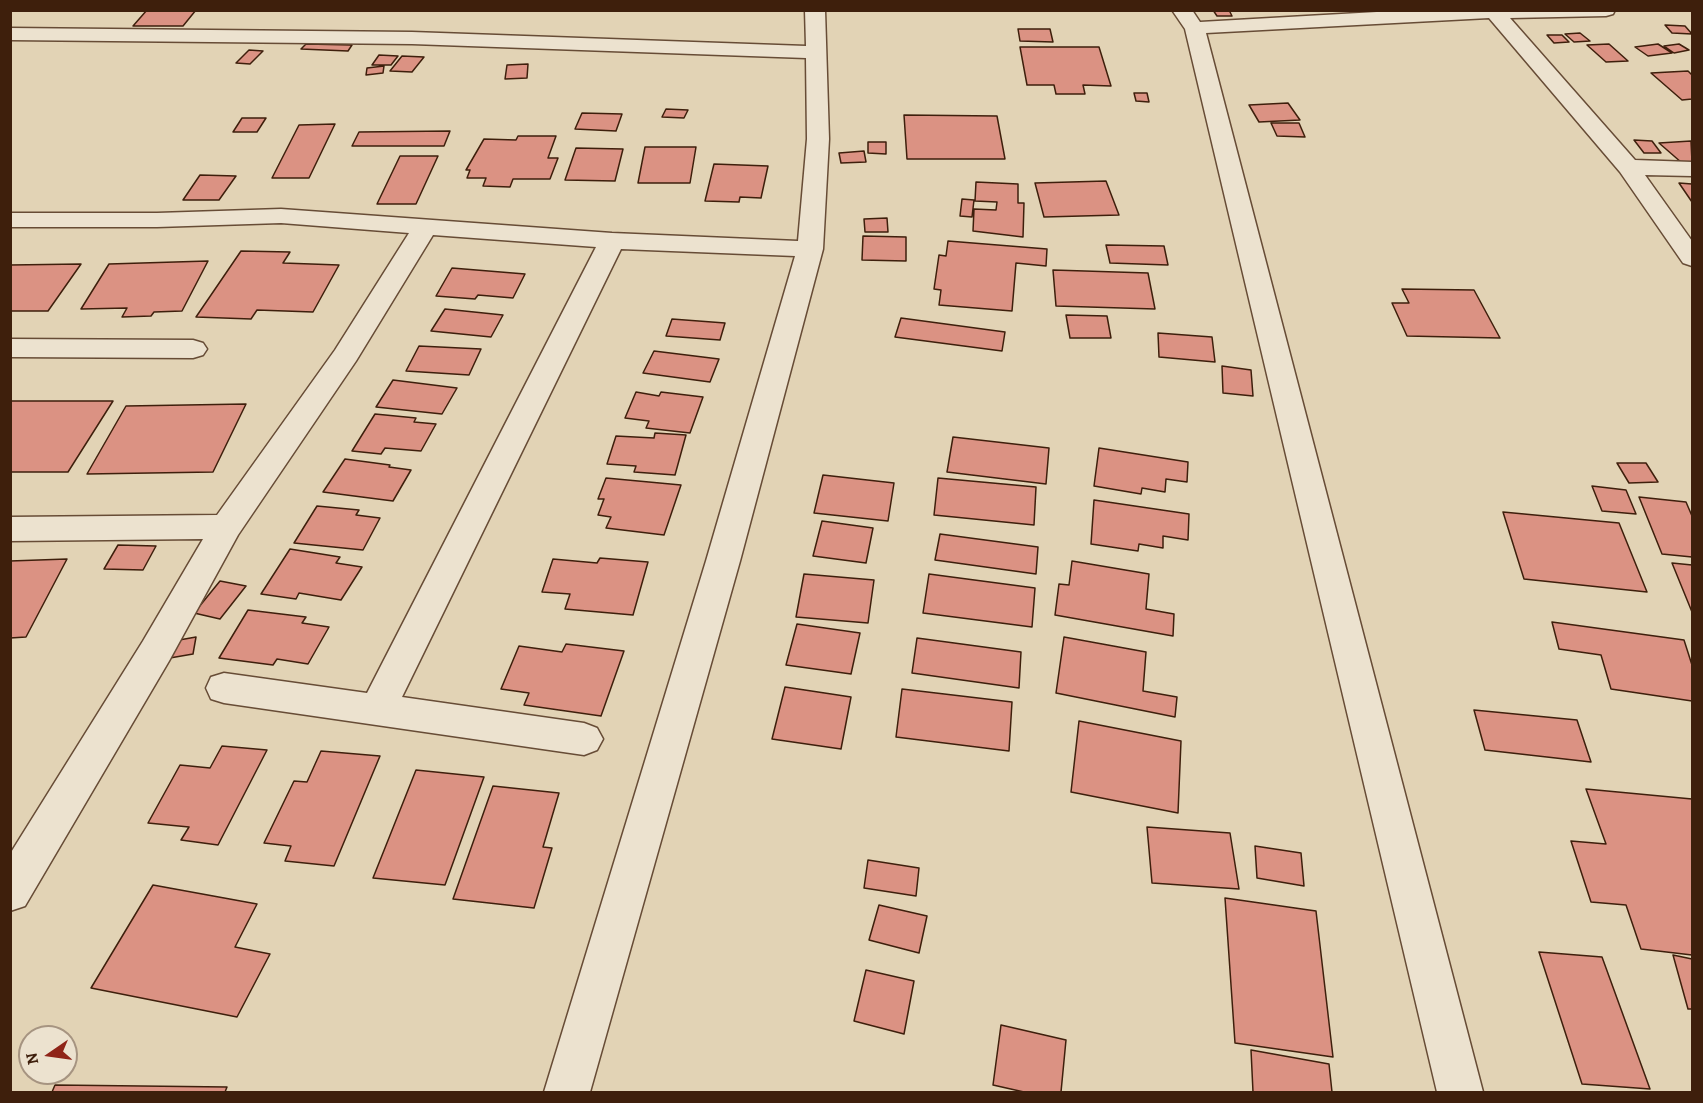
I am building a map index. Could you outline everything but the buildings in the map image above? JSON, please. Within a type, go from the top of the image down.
[{"type":"street","points":[[567,1092],[723,561],[810,249],[818,139],[815,10]]},
{"type":"street","points":[[1460,1092],[1188,19],[1606,10]]},
{"type":"street","points":[[1494,11],[1628,167],[1692,258]]},
{"type":"street","points":[[10,34],[412,38],[815,52]]},
{"type":"street","points":[[1628,167],[1692,169]]},
{"type":"street","points":[[10,220],[157,220],[281,216],[424,229],[612,241],[810,249]]},
{"type":"street","points":[[10,892],[156,651],[226,527],[346,355],[424,229]]},
{"type":"street","points":[[377,710],[612,241]]},
{"type":"street","points":[[10,348],[193,349]]},
{"type":"street","points":[[10,529],[226,527]]},
{"type":"street","points":[[224,688],[584,739]]}]
